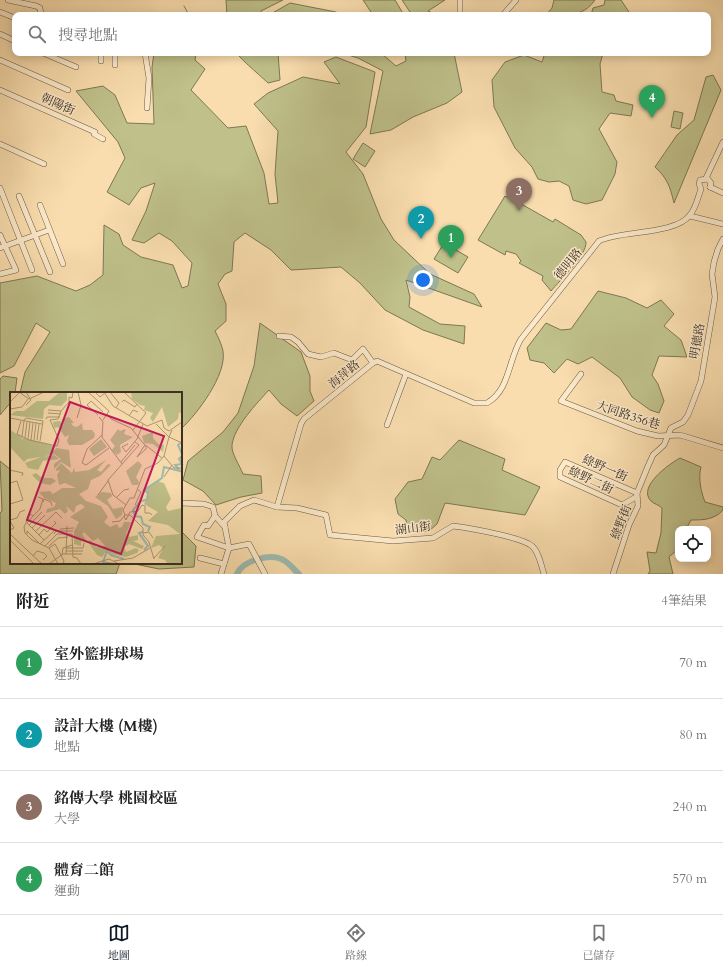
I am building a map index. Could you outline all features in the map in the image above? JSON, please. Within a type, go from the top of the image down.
[{"type":"street","points":[[8,0],[36,6],[40,8],[41,12]]},
{"type":"street","points":[[460,0],[460,12]]},
{"type":"street","points":[[506,12],[516,0]]},
{"type":"street","points":[[0,12],[12,17]]},
{"type":"street","points":[[0,34],[12,40]]},
{"type":"street","points":[[50,56],[76,67]]},
{"type":"street","points":[[101,56],[101,62]]},
{"type":"street","points":[[115,56],[115,65]]},
{"type":"street","points":[[145,56],[149,78],[147,108]]},
{"type":"street","points":[[0,60],[68,90]]},
{"type":"street","name":"朝陽街","points":[[0,90],[79,124],[95,132],[94,134],[103,139]]},
{"type":"street","points":[[723,142],[706,178],[699,182],[701,189],[690,216],[723,224]]},
{"type":"street","points":[[0,144],[44,164]]},
{"type":"street","points":[[706,178],[710,182],[710,187]]},
{"type":"street","points":[[701,189],[707,190],[710,187]]},
{"type":"street","points":[[710,187],[723,193]]},
{"type":"street","points":[[0,188],[32,270]]},
{"type":"street","points":[[19,196],[34,236],[50,272]]},
{"type":"street","points":[[40,205],[63,264]]},
{"type":"street","name":"德明路","points":[[488,403],[503,388],[514,350],[521,339],[599,241],[608,236],[666,228],[690,216]]},
{"type":"street","points":[[2,247],[20,242],[49,230]]},
{"type":"street","points":[[0,235],[2,247],[16,270],[0,274]]},
{"type":"street","name":"明德路","points":[[668,437],[671,428],[683,422],[688,415],[701,381],[715,297],[712,274],[718,249],[723,239]]},
{"type":"street","points":[[279,336],[291,337],[298,342],[308,354],[321,357],[334,353],[352,360],[363,349],[373,363]]},
{"type":"street","name":"海萍路","points":[[277,507],[301,424],[304,419],[373,363],[377,362],[474,402],[488,403]]},
{"type":"street","points":[[387,425],[406,374]]},
{"type":"street","name":"大同路356巷","points":[[581,374],[561,401],[637,430],[658,436],[668,437],[680,435],[723,448]]},
{"type":"street","name":"綠野街","points":[[613,574],[629,525],[638,506],[639,502],[636,495],[653,455],[664,445],[668,437]]},
{"type":"street","name":"綠野一街","points":[[560,477],[560,470],[565,462],[636,495]]},
{"type":"street","name":"綠野二街","points":[[560,477],[622,505],[636,495]]},
{"type":"street","points":[[221,574],[229,548],[225,528],[226,519],[246,502],[254,500],[277,507]]},
{"type":"street","points":[[182,503],[204,504],[213,508],[215,516],[225,528]]},
{"type":"street","name":"湖山街","points":[[277,507],[297,508],[326,516],[330,535],[393,541],[433,538],[453,526],[510,538],[531,545],[536,551],[544,574]]},
{"type":"street","points":[[215,516],[208,526],[204,526],[200,529],[197,537],[229,548],[249,544],[265,574]]},
{"type":"street","points":[[200,558],[224,564]]},
{"type":"green space","points":[[226,0],[283,0],[261,12],[227,12]]},
{"type":"green space","points":[[363,0],[395,0],[402,12],[371,12]]},
{"type":"green space","points":[[402,0],[445,0],[428,11],[430,12],[410,12]]},
{"type":"green space","points":[[554,0],[595,0],[590,6],[581,12],[549,12],[552,8]]},
{"type":"green space","points":[[605,0],[621,0],[629,12],[592,12],[593,8],[604,5]]},
{"type":"green space","points":[[290,3],[336,12],[274,12]]},
{"type":"green space","points":[[154,56],[196,56],[195,60],[205,69],[191,90],[228,128],[246,126],[264,173],[269,204],[278,203],[275,174],[278,131],[254,104],[268,93],[303,77],[340,84],[324,62],[336,57],[375,72],[366,127],[346,152],[363,174],[381,219],[394,240],[430,274],[474,294],[482,307],[406,280],[410,297],[409,307],[440,324],[465,326],[464,344],[423,330],[385,310],[360,283],[341,267],[291,270],[271,250],[245,233],[234,242],[232,271],[225,274],[218,284],[226,304],[226,321],[215,331],[223,351],[223,361],[220,371],[210,393],[195,414],[182,428],[182,392],[20,392],[25,372],[50,332],[36,323],[14,366],[0,373],[0,283],[37,276],[76,291],[90,285],[103,275],[104,225],[119,234],[123,245],[141,257],[173,265],[182,288],[188,286],[192,263],[172,241],[159,233],[144,243],[132,240],[146,211],[155,183],[141,188],[129,205],[107,192],[125,158],[118,142],[76,91],[103,86],[115,95],[127,123],[154,124],[152,67]]},
{"type":"green space","points":[[240,56],[278,56],[280,80],[268,83]]},
{"type":"green space","points":[[352,56],[384,56],[396,66],[406,61],[405,56],[455,56],[462,92],[447,103],[413,117],[391,130],[370,134],[383,71]]},
{"type":"green space","points":[[521,56],[527,56],[542,62],[544,56],[602,56],[600,64],[602,92],[614,95],[616,101],[633,105],[631,116],[610,113],[599,129],[617,162],[615,174],[602,200],[586,204],[573,200],[569,186],[559,181],[549,182],[538,179],[532,167],[515,148],[494,107],[492,80],[505,62]]},
{"type":"green space","points":[[713,75],[721,90],[674,203],[668,183],[655,167],[677,135],[694,120],[706,77]]},
{"type":"green space","points":[[674,111],[683,113],[680,129],[671,127]]},
{"type":"green space","points":[[363,143],[375,151],[365,167],[353,159]]},
{"type":"green space","points":[[505,196],[553,222],[555,219],[581,235],[586,242],[582,254],[578,260],[551,291],[542,280],[543,276],[519,263],[521,261],[516,254],[506,251],[505,255],[478,240]]},
{"type":"green space","points":[[444,243],[468,257],[458,273],[434,259]]},
{"type":"green space","points":[[598,291],[626,298],[647,308],[661,300],[674,314],[664,326],[681,340],[687,357],[659,356],[652,375],[658,384],[664,401],[659,413],[650,410],[632,397],[620,378],[592,357],[578,364],[567,359],[554,373],[544,363],[530,360],[527,348],[546,323],[561,330],[571,329]]},
{"type":"green space","points":[[260,323],[301,352],[310,376],[310,391],[314,401],[297,416],[281,404],[269,390],[241,423],[232,445],[234,456],[243,474],[261,476],[262,493],[241,497],[216,505],[203,491],[183,480],[188,461],[223,432],[238,413],[254,366]]},
{"type":"green space","points":[[3,376],[17,378],[15,392],[10,392],[10,403],[0,415],[0,379]]},
{"type":"green space","points":[[459,440],[505,459],[502,470],[540,487],[525,515],[445,503],[437,524],[429,531],[408,532],[406,520],[398,514],[395,499],[408,482],[422,479],[432,457],[440,460]]},
{"type":"green space","points":[[680,458],[701,467],[700,485],[705,502],[723,507],[723,510],[712,518],[691,520],[688,526],[675,526],[675,552],[669,557],[673,574],[648,574],[650,571],[647,552],[656,553],[661,533],[662,508],[651,501],[648,495],[648,489],[656,476]]},
{"type":"green space","points":[[0,461],[10,469],[10,564],[120,564],[116,574],[0,574],[0,513],[2,511]]},
{"type":"green space","points":[[182,532],[196,546],[194,567],[159,569],[135,564],[182,564]]},
{"type":"waterway","points":[[184,6],[187,12]]},
{"type":"waterway","points":[[237,574],[240,569],[251,561],[266,557],[279,558],[285,561],[299,574]]},
{"type":"place","name":"體育二館","points":[[652,118]]},
{"type":"place","name":"銘傳大學 桃園校區","points":[[519,211]]},
{"type":"place","name":"設計大樓 (M樓)","points":[[421,239]]},
{"type":"place","name":"室外籃排球場","points":[[451,258]]}]
